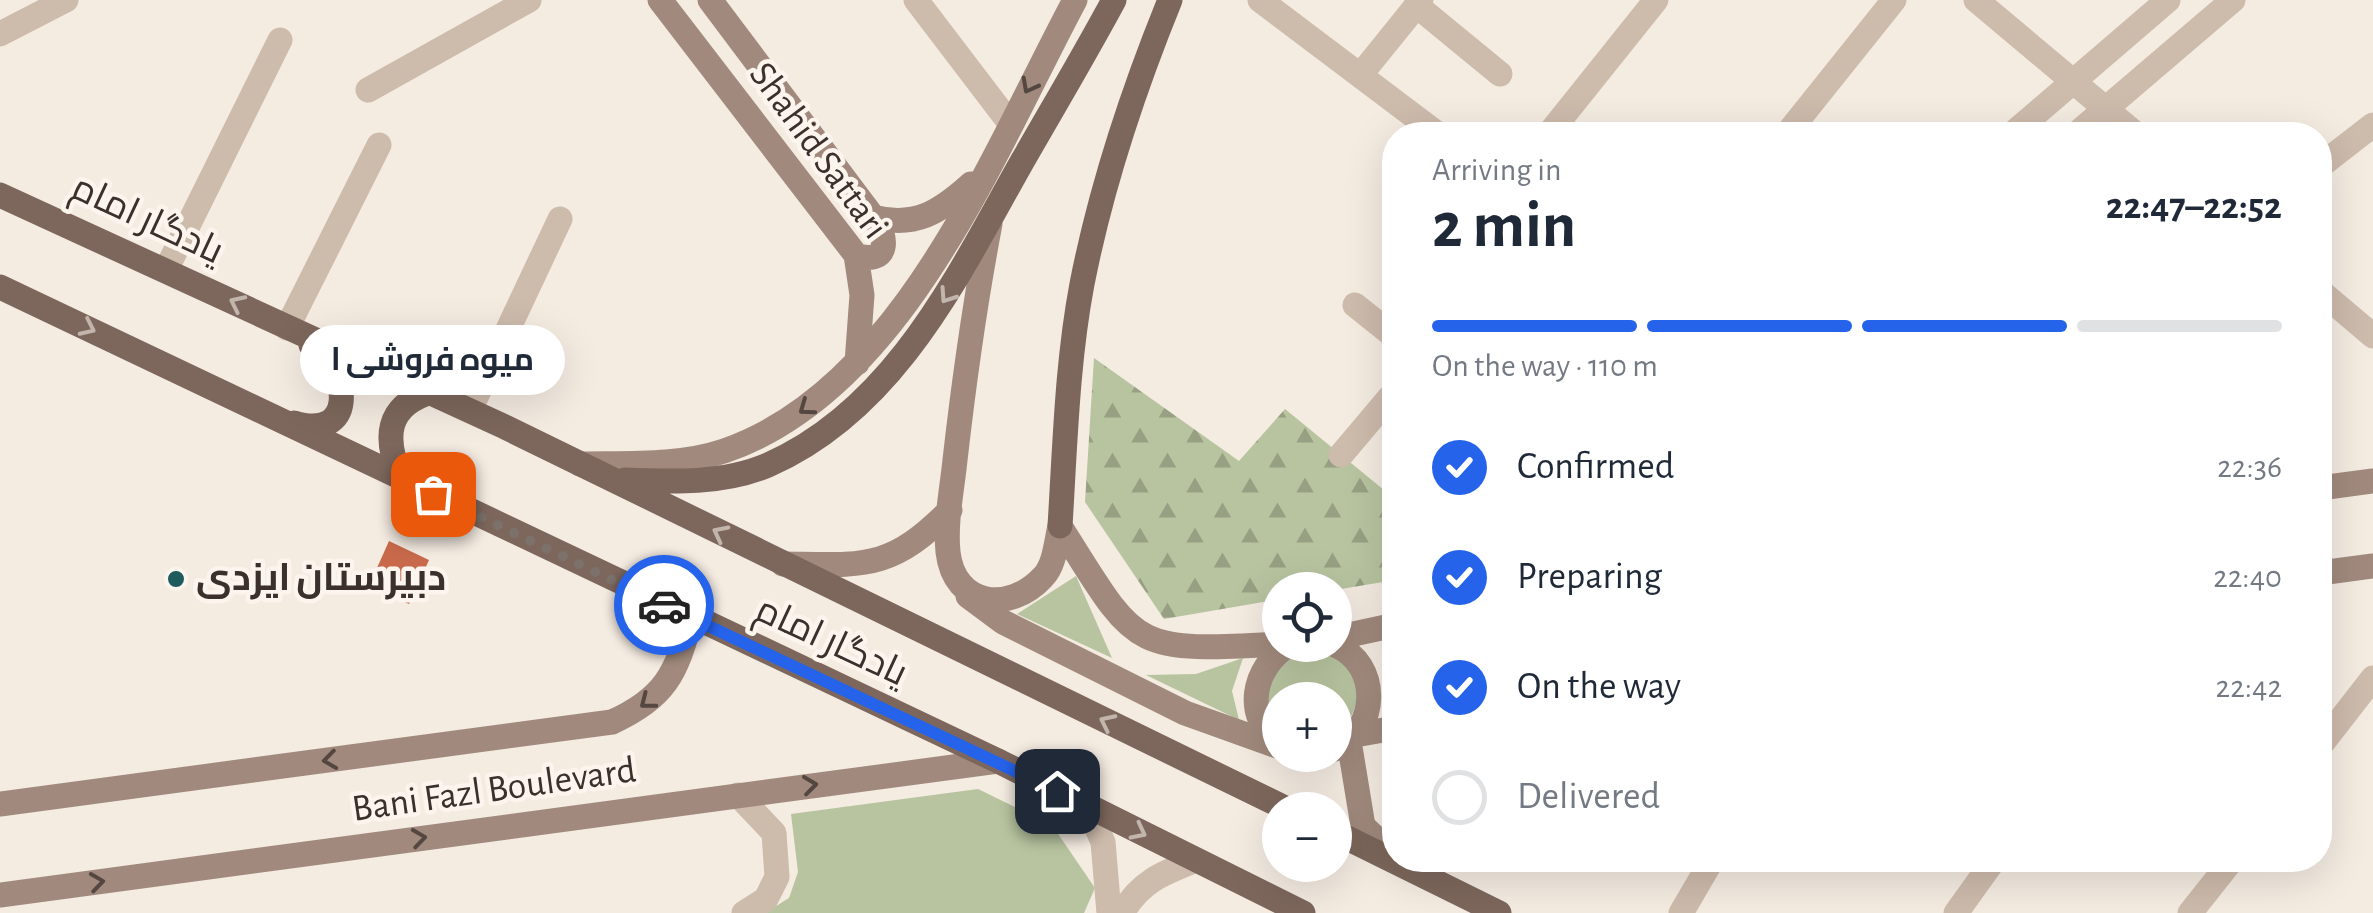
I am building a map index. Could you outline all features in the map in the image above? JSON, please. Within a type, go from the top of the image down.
[{"type":"main road","name":"Shahid Sattari","points":[[660,0],[856,256],[862,295],[857,364]]},
{"type":"main road","name":"Shahid Sattari","points":[[710,0],[873,217],[912,223],[948,204],[982,174]]},
{"type":"main road","points":[[580,464],[660,462],[720,453],[775,430],[857,364],[936,258],[1075,0]]},
{"type":"main road","points":[[615,480],[680,482],[764,467],[804,447],[900,359],[949,294],[1114,0]]},
{"type":"main road","points":[[965,592],[995,599],[1020,594],[1050,567],[1060,526],[1070,374],[1082,284],[1130,104],[1170,0]]},
{"type":"main road","name":"یادگار امام","points":[[0,195],[167,268],[287,328],[470,410],[1262,797]]},
{"type":"main road","points":[[856,256],[868,260],[880,255],[887,244],[885,232],[873,217]]},
{"type":"main road","points":[[991,219],[974,304],[950,510],[947,537],[951,570],[978,607],[1003,622],[1185,714],[1262,740]]},
{"type":"main road","name":"یادگار امام","points":[[0,286],[691,619],[998,761],[1304,913]]},
{"type":"main road","points":[[274,417],[310,428],[324,424],[334,417],[343,390],[328,356],[287,328]]},
{"type":"main road","points":[[401,478],[390,454],[397,413],[410,399],[431,392]]},
{"type":"main road","points":[[2332,489],[2373,482]]},
{"type":"main road","points":[[780,564],[847,565],[890,559],[918,543],[950,510]]},
{"type":"main road","points":[[1060,526],[1108,603],[1134,633],[1191,649],[1262,645]]},
{"type":"main road","points":[[2332,568],[2373,566]]},
{"type":"main road","name":"Bani Fazl Boulevard","points":[[0,804],[612,722],[646,707],[667,684],[691,619]]},
{"type":"main road","points":[[1352,637],[1382,629]]},
{"type":"main road","points":[[1352,657],[1367,679],[1370,699],[1352,731]]},
{"type":"main road","points":[[1262,726],[1256,688],[1262,670],[1270,662]]},
{"type":"main road","points":[[1352,740],[1382,732]]},
{"type":"main road","name":"Bani Fazl Boulevard","points":[[0,895],[998,761]]},
{"type":"main road","points":[[1352,772],[1362,826],[1382,844]]},
{"type":"main road","points":[[1352,840],[1382,853]]},
{"type":"main road","points":[[1421,872],[1499,913]]},
{"type":"street","points":[[0,34],[66,0]]},
{"type":"street","points":[[368,90],[529,0]]},
{"type":"street","points":[[916,0],[1009,122]]},
{"type":"street","points":[[1260,0],[1423,122]]},
{"type":"street","points":[[1558,122],[1656,0]]},
{"type":"street","points":[[1796,122],[1894,0]]},
{"type":"street","points":[[1976,0],[2078,81],[2122,122]]},
{"type":"street","points":[[2026,122],[2168,0]]},
{"type":"street","points":[[2091,122],[2234,0]]},
{"type":"street","points":[[1362,73],[1418,3],[1500,74]]},
{"type":"street","points":[[167,268],[280,40]]},
{"type":"street","points":[[2332,157],[2373,125]]},
{"type":"street","points":[[287,328],[379,144]]},
{"type":"street","points":[[470,410],[560,220]]},
{"type":"street","points":[[2332,300],[2373,336]]},
{"type":"street","points":[[1355,305],[1382,327]]},
{"type":"street","points":[[1342,455],[1382,407]]},
{"type":"street","points":[[2332,731],[2373,678]]},
{"type":"street","points":[[738,794],[774,832],[777,877],[766,899],[744,913]]},
{"type":"street","points":[[1087,806],[1103,842],[1110,913]]},
{"type":"street","points":[[1122,913],[1134,893],[1151,877],[1196,860]]},
{"type":"street","points":[[1681,913],[1705,872]]},
{"type":"street","points":[[1956,913],[1985,872]]},
{"type":"street","points":[[2190,913],[2222,872]]},
{"type":"green space","points":[[1094,358],[1239,461],[1285,409],[1382,488],[1382,582],[1352,587],[1352,572],[1262,572],[1262,602],[1164,619],[1085,502]]},
{"type":"green space","points":[[1076,576],[1112,658],[1017,614]]},
{"type":"green space","points":[[1243,658],[1232,691],[1239,720],[1146,675],[1196,674]]},
{"type":"green space","points":[[1283,662],[1344,662],[1357,686],[1352,713],[1352,682],[1270,682]]},
{"type":"green space","points":[[978,789],[1052,825],[1095,888],[1084,913],[765,913],[789,898],[798,872],[791,814]]},
{"type":"building","points":[[389,541],[429,560],[409,604],[369,586]]},
{"type":"way so far","points":[[433,494],[664,605]]},
{"type":"place","name":"میوه فروشی ا","points":[[433,494]]},
{"type":"place","name":"دبیرستان ایزدی","points":[[176,579]]},
{"type":"route","points":[[664,605],[1057,791]]}]
